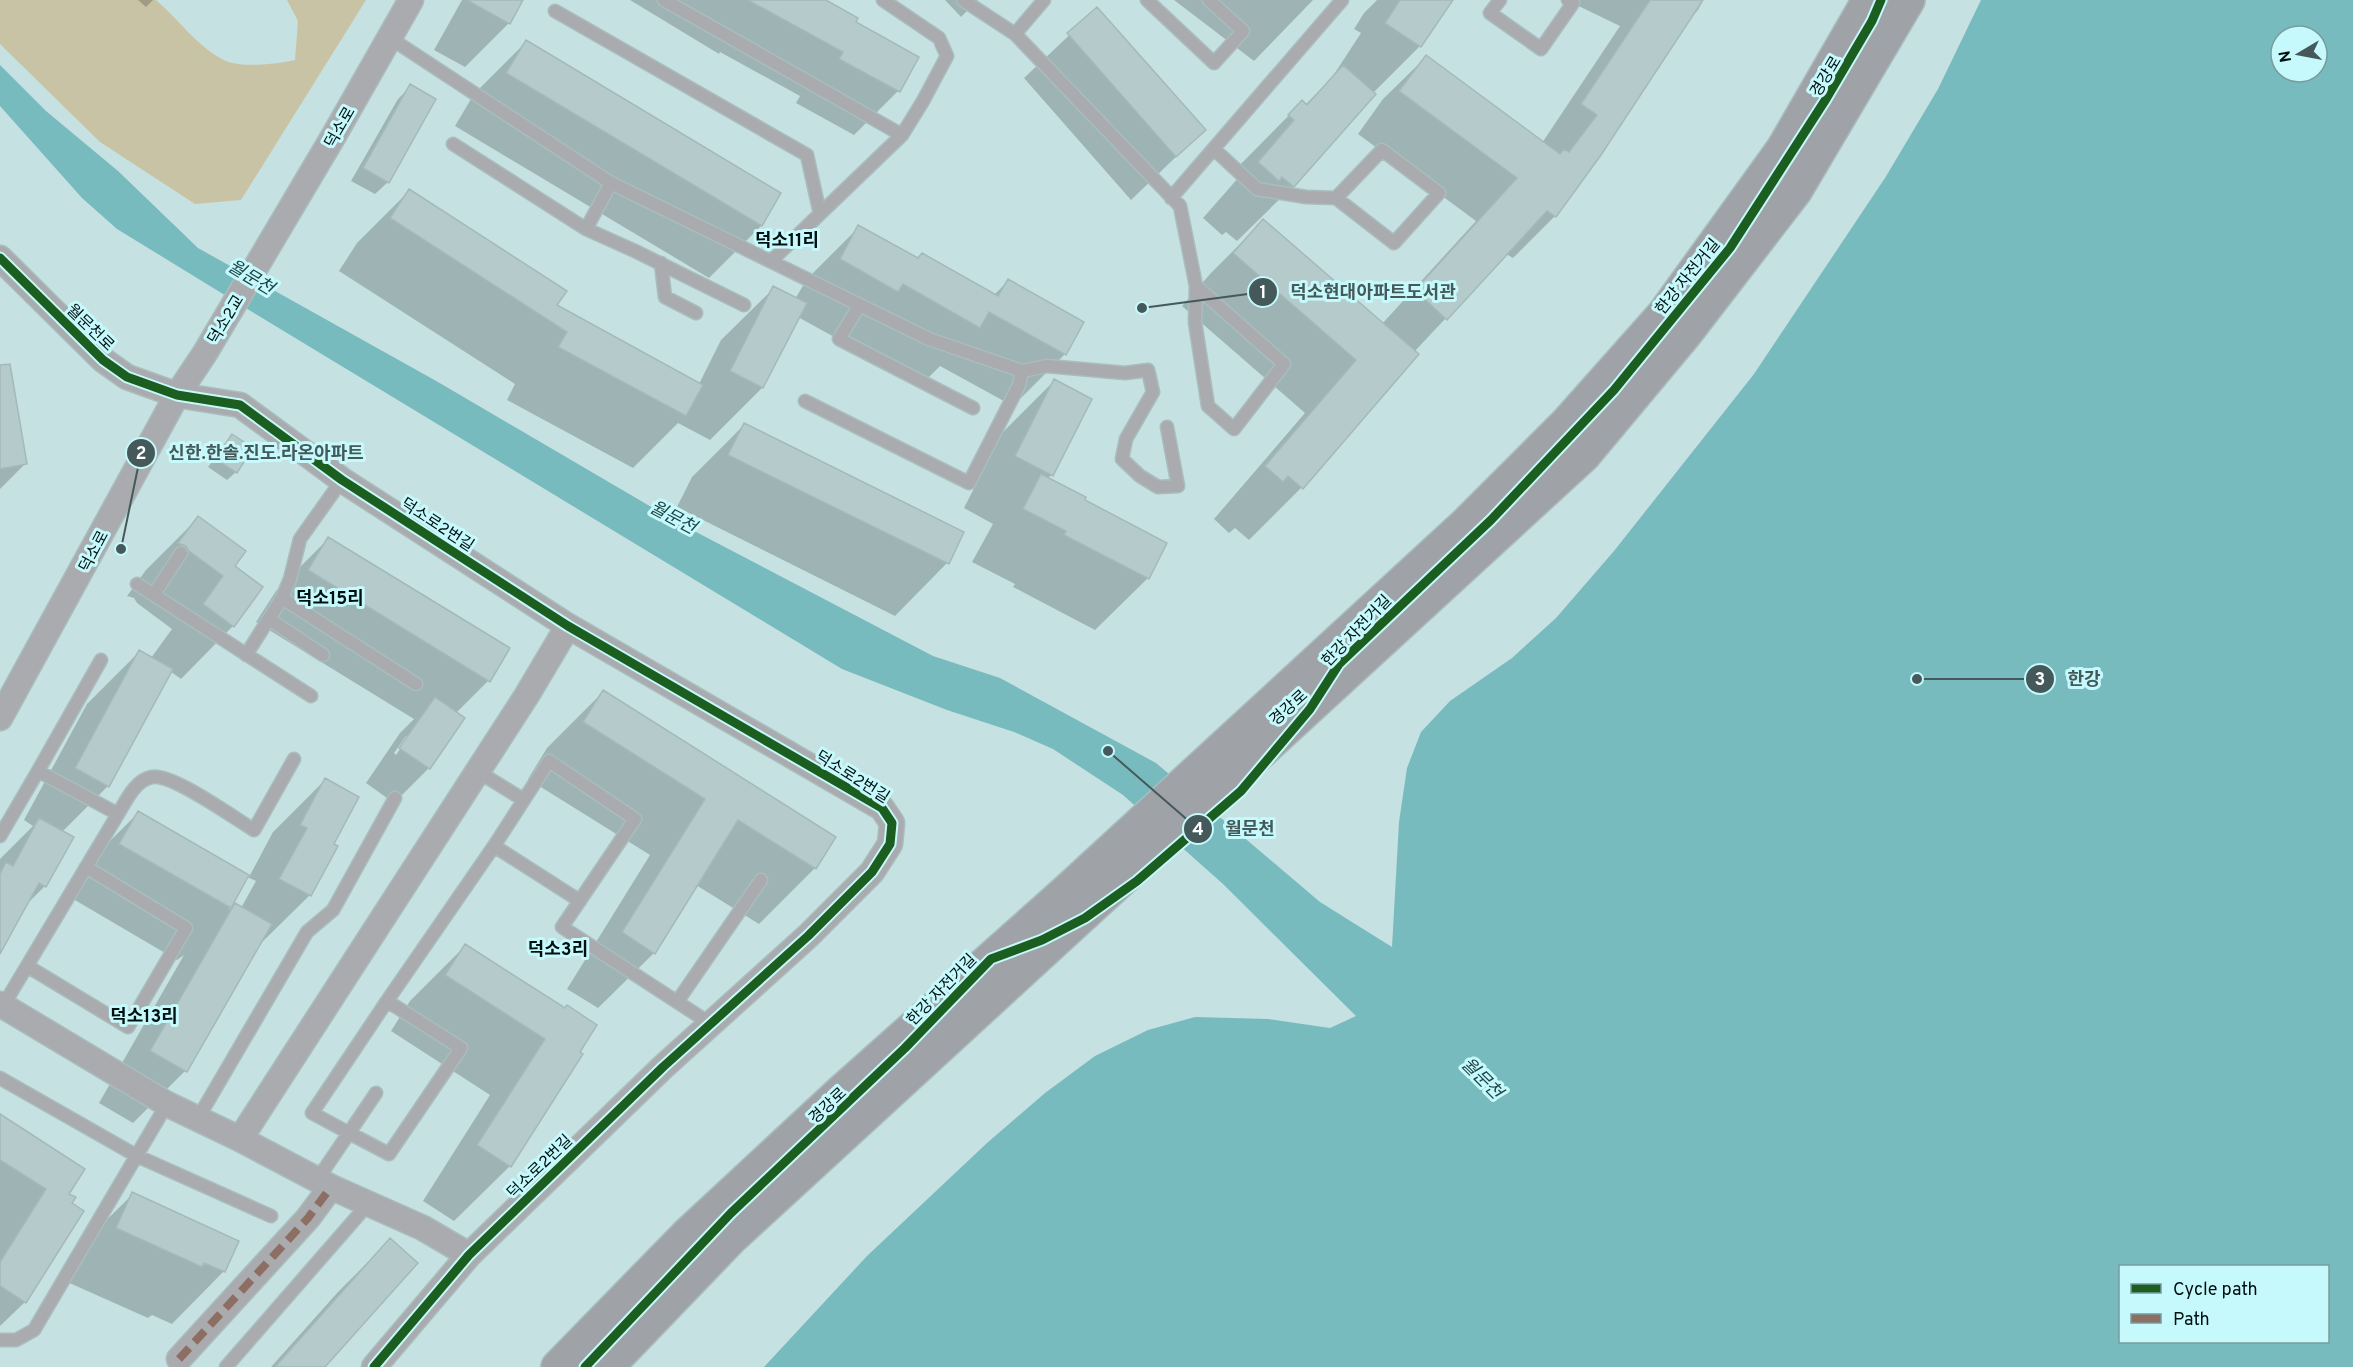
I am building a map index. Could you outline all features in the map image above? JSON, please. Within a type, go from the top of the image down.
[{"type":"main road","name":"경강로","points":[[558,1367],[687,1235],[840,1093],[1068,890],[1440,548],[1567,423],[1664,314],[1783,148],[1869,0]]},
{"type":"main road","name":"경강로","points":[[607,1367],[730,1238],[1584,455],[1685,334],[1795,191],[1908,0]]},
{"type":"street","name":"덕소로","points":[[264,253],[411,0]]},
{"type":"street","name":"덕소2교","points":[[205,353],[264,253]]},
{"type":"street","name":"월문천로","points":[[0,258],[103,360],[127,377],[177,395]]},
{"type":"street","name":"덕소로","points":[[1,712],[177,395],[205,353]]},
{"type":"street","name":"덕소로2번길","points":[[177,395],[240,405],[342,480],[568,626],[882,808],[892,823],[890,844],[872,872],[808,936],[663,1067],[469,1254],[374,1367]]},
{"type":"street","points":[[240,1139],[527,694],[568,626]]},
{"type":"street","points":[[2,1005],[197,1120],[240,1139],[324,1184],[423,1228],[469,1254]]},
{"type":"street","points":[[179,1359],[308,1218],[324,1184]]},
{"type":"lane","points":[[664,0],[902,135]]},
{"type":"lane","points":[[771,261],[902,135],[923,102],[946,56],[939,38],[883,0]]},
{"type":"lane","points":[[963,0],[1015,34],[1180,206],[1196,286],[1195,322],[1208,406],[1234,429],[1284,364],[1196,286]]},
{"type":"lane","points":[[1015,34],[1044,0]]},
{"type":"lane","points":[[1147,0],[1214,63],[1243,31],[1209,0]]},
{"type":"lane","points":[[1171,198],[1342,0]]},
{"type":"lane","points":[[1500,0],[1490,13],[1541,50],[1573,3],[1568,0]]},
{"type":"lane","points":[[555,11],[807,155],[820,214]]},
{"type":"lane","points":[[390,38],[611,183],[929,339],[1022,371],[1047,366],[1125,373],[1148,370],[1153,392],[1126,439],[1122,459],[1140,476],[1158,487],[1178,486],[1167,427]]},
{"type":"lane","points":[[453,144],[586,229],[661,263],[744,305]]},
{"type":"lane","points":[[1214,149],[1257,189],[1306,197],[1336,198],[1394,243],[1439,193],[1383,150],[1336,198]]},
{"type":"lane","points":[[586,229],[611,183]]},
{"type":"lane","points":[[661,263],[665,297],[696,313]]},
{"type":"lane","points":[[859,306],[839,339],[973,408]]},
{"type":"lane","points":[[806,401],[969,483],[1020,385],[1022,371]]},
{"type":"lane","points":[[246,655],[282,598],[290,579],[300,539],[342,480]]},
{"type":"lane","points":[[154,594],[182,553]]},
{"type":"lane","points":[[137,584],[311,696]]},
{"type":"lane","points":[[282,598],[416,684]]},
{"type":"lane","points":[[269,619],[323,655]]},
{"type":"lane","points":[[0,836],[101,660]]},
{"type":"lane","points":[[2,1005],[135,787],[152,777],[172,780],[254,830],[294,759]]},
{"type":"lane","points":[[387,1001],[461,1048],[389,1154],[312,1113],[387,1001],[494,846],[549,761],[635,819],[562,927],[711,1024]]},
{"type":"lane","points":[[38,771],[118,814]]},
{"type":"lane","points":[[477,771],[524,800]]},
{"type":"lane","points":[[197,1120],[307,932],[333,910],[395,798]]},
{"type":"lane","points":[[494,846],[580,901]]},
{"type":"lane","points":[[27,966],[128,1027],[186,928],[86,867]]},
{"type":"lane","points":[[677,1002],[761,880]]},
{"type":"lane","points":[[0,1078],[137,1156],[271,1215]]},
{"type":"lane","points":[[324,1184],[349,1133],[376,1093]]},
{"type":"lane","points":[[0,1340],[16,1340],[34,1330],[167,1104]]},
{"type":"lane","points":[[226,1367],[369,1203]]},
{"type":"shaded area","points":[[0,0],[156,0],[195,39],[213,53],[229,62],[247,65],[295,60],[298,21],[287,0],[366,0],[241,200],[195,204],[100,142],[0,44]]},
{"type":"water","points":[[1981,0],[2353,0],[2353,1367],[764,1367],[867,1256],[987,1143],[1045,1093],[1095,1056],[1148,1030],[1195,1017],[1268,1019],[1330,1028],[1356,1016],[1223,884],[1123,795],[1053,749],[1014,732],[947,710],[842,669],[117,229],[82,198],[0,106],[0,65],[46,111],[118,171],[198,248],[438,382],[677,522],[933,656],[1000,678],[1156,763],[1320,902],[1392,947],[1399,822],[1407,768],[1421,732],[1450,701],[1512,658],[1556,618],[1614,551],[1754,374],[1885,178],[1938,89]]},
{"type":"building","points":[[467,0],[523,0],[510,24]]},
{"type":"building","points":[[748,0],[826,0],[858,18],[856,22],[919,57],[900,92],[839,59],[843,52]]},
{"type":"building","points":[[1400,0],[1453,0],[1421,47],[1385,23]]},
{"type":"building","points":[[1650,0],[1703,0],[1601,155],[1556,217],[1547,211],[1447,320],[1415,290],[1517,178],[1399,91],[1426,55],[1560,154],[1564,149],[1569,152],[1597,115],[1581,104]]},
{"type":"building","points":[[1097,7],[1206,130],[1176,157],[1067,33]]},
{"type":"building","points":[[526,40],[781,193],[762,226],[506,73]]},
{"type":"building","points":[[1343,65],[1376,94],[1294,187],[1282,177],[1279,181],[1258,162],[1294,120],[1288,115],[1302,100],[1307,105]]},
{"type":"building","points":[[410,84],[436,99],[389,183],[363,168]]},
{"type":"building","points":[[409,189],[567,291],[557,305],[703,385],[686,416],[558,347],[567,332],[390,218]]},
{"type":"building","points":[[1263,219],[1419,354],[1303,489],[1288,476],[1283,482],[1265,466],[1356,360],[1233,253]]},
{"type":"building","points":[[858,225],[918,258],[922,253],[998,296],[1008,279],[1084,322],[1066,355],[989,312],[980,328],[903,284],[898,292],[840,259]]},
{"type":"building","points":[[773,286],[807,303],[763,388],[730,371]]},
{"type":"building","points":[[10,364],[27,464],[0,469],[0,365]]},
{"type":"building","points":[[1054,379],[1092,399],[1053,476],[1015,456]]},
{"type":"building","points":[[744,423],[964,532],[949,564],[728,455]]},
{"type":"building","points":[[232,434],[253,448],[237,473],[215,459]]},
{"type":"building","points":[[1041,474],[1167,543],[1149,579],[1064,535],[1066,531],[1023,509]]},
{"type":"building","points":[[198,516],[246,551],[235,566],[263,587],[234,627],[203,604],[223,576],[189,551],[186,546],[178,543]]},
{"type":"building","points":[[328,537],[510,648],[490,682],[308,570]]},
{"type":"building","points":[[139,650],[173,669],[109,787],[75,768]]},
{"type":"building","points":[[603,690],[836,837],[816,869],[738,820],[655,954],[622,932],[705,799],[583,722]]},
{"type":"building","points":[[435,697],[465,718],[430,769],[399,748]]},
{"type":"building","points":[[325,778],[359,797],[334,844],[338,846],[311,896],[279,879],[307,828],[300,825]]},
{"type":"building","points":[[138,811],[249,875],[231,908],[119,844]]},
{"type":"building","points":[[39,818],[74,837],[46,887],[39,883],[0,954],[0,874],[6,862],[13,866]]},
{"type":"building","points":[[235,903],[272,924],[187,1072],[150,1051]]},
{"type":"building","points":[[465,944],[565,1008],[567,1005],[597,1025],[580,1052],[583,1054],[511,1167],[477,1145],[545,1039],[445,975]]},
{"type":"building","points":[[0,1114],[85,1169],[69,1194],[76,1197],[72,1203],[84,1211],[26,1303],[0,1286],[0,1262],[46,1189],[0,1160]]},
{"type":"building","points":[[132,1192],[239,1241],[225,1272],[204,1263],[202,1267],[116,1228]]},
{"type":"building","points":[[390,1238],[418,1263],[325,1367],[275,1367]]},
{"type":"marked path","points":[[179,1359],[308,1218],[331,1187]]},
{"type":"cycle path","name":"한강 자전거길","points":[[585,1367],[731,1213],[905,1048],[991,959],[1042,940],[1085,918],[1137,881],[1241,791],[1310,709],[1339,664],[1491,520],[1614,390],[1730,248],[1826,99],[1872,21],[1881,0]]},
{"type":"cycle path","points":[[0,258],[103,360],[127,377],[177,395],[240,405],[342,480],[568,626],[882,808],[892,823],[890,844],[872,872],[808,936],[663,1067],[469,1255],[374,1367]]},
{"type":"place","name":"덕소현대아파트도서관","points":[[1142,308]]},
{"type":"place","name":"신한.한솔.진도.라온아파트","points":[[121,549]]},
{"type":"place","name":"한강","points":[[1917,679]]},
{"type":"place","name":"월문천","points":[[1108,751]]},
{"type":"district","name":"덕소11리","points":[[787,240]]},
{"type":"district","name":"덕소15리","points":[[330,598]]},
{"type":"district","name":"덕소3리","points":[[558,949]]},
{"type":"district","name":"덕소13리","points":[[144,1016]]}]
